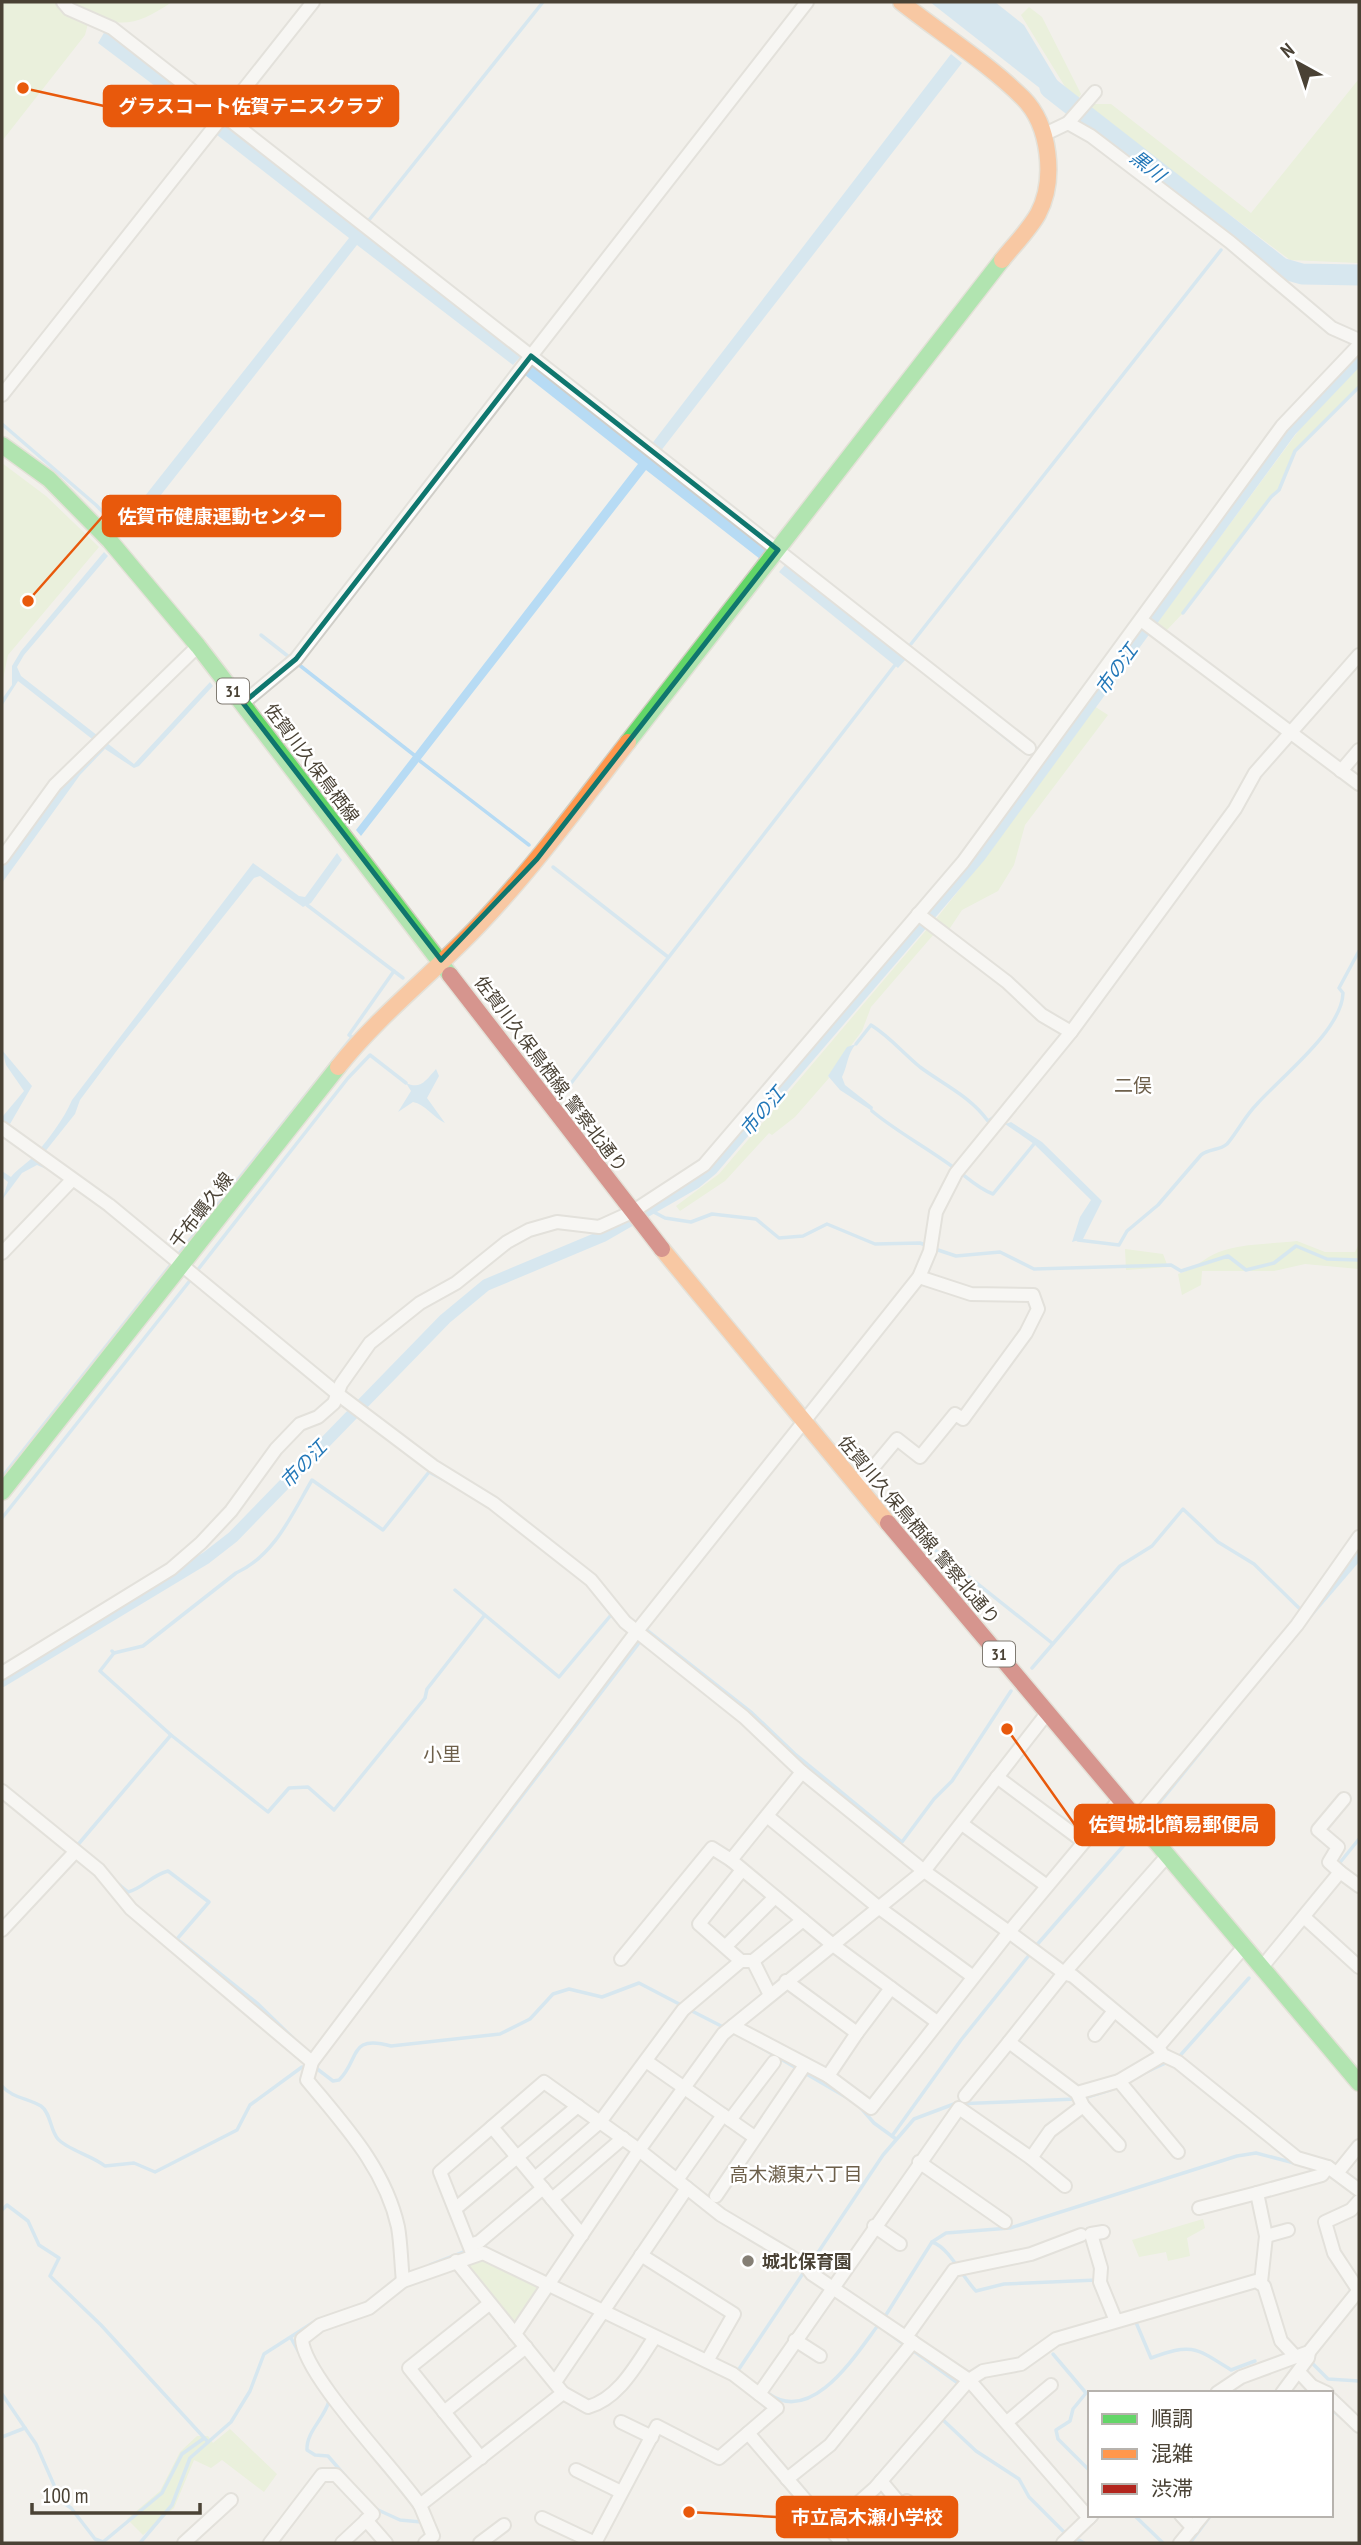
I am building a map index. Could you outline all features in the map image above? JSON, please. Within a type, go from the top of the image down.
[{"type":"main road","points":[[901,2],[1024,99],[1045,134]]},
{"type":"main road","name":"千布蠣久線","points":[[2,1492],[183,1268],[357,1043],[480,924],[537,859],[1038,214],[1049,174],[1045,134]]},
{"type":"main road","name":"佐賀川久保鳥栖線","points":[[2,445],[50,479],[110,541],[198,646],[440,960]]},
{"type":"main road","name":"佐賀川久保鳥栖線, 警察北通り","points":[[440,960],[636,1218],[804,1424],[1359,2083]]},
{"type":"street","points":[[63,2],[69,9],[112,28],[1029,748]]},
{"type":"street","points":[[2,395],[313,2]]},
{"type":"street","points":[[243,704],[294,661],[807,2]]},
{"type":"street","points":[[1045,134],[1068,123],[1095,92]]},
{"type":"street","points":[[1068,123],[1091,136],[1230,242],[1332,328],[1359,340]]},
{"type":"street","points":[[2,1673],[171,1569],[201,1543],[231,1511],[276,1449],[300,1424],[318,1416],[339,1395],[341,1384],[370,1343],[419,1303],[456,1283],[508,1242],[529,1230],[557,1222],[599,1227],[636,1218],[704,1165],[963,862],[1282,426],[1359,345]]},
{"type":"street","points":[[1141,620],[1359,784]]},
{"type":"street","points":[[2,858],[55,785],[198,646]]},
{"type":"street","points":[[403,2276],[398,2227],[387,2193],[357,2141],[307,2080],[314,2059],[640,1628],[919,1278],[931,1247],[936,1212],[958,1170],[1071,1032],[1235,809],[1255,773],[1359,654]]},
{"type":"street","points":[[1341,771],[1359,750]]},
{"type":"street","points":[[918,914],[1007,982],[1042,1015],[1071,1032]]},
{"type":"street","points":[[5,1130],[109,1205],[357,1409],[433,1466],[493,1503],[591,1580],[623,1620],[640,1628],[744,1717],[802,1772],[924,1871],[1034,1949],[1063,1973],[1073,1976],[1167,2056],[1297,2158],[1329,2170],[1359,2198],[1351,2210],[1322,2221],[1334,2253],[1359,2291],[1309,2352],[1284,2391]]},
{"type":"street","points":[[2,1253],[72,1180]]},
{"type":"street","points":[[857,1487],[897,1439],[920,1457],[955,1414],[963,1419],[1026,1333],[1038,1308],[1033,1295],[971,1294],[919,1278]]},
{"type":"street","points":[[1137,1818],[1304,1613],[1359,1537]]},
{"type":"street","points":[[515,2334],[639,2150],[728,2030],[924,1871],[1048,1712]]},
{"type":"street","points":[[731,1860],[802,1772]]},
{"type":"street","points":[[997,1777],[1084,1842]]},
{"type":"street","points":[[2,1791],[99,1870],[131,1909],[314,2059]]},
{"type":"street","points":[[728,2030],[802,2069],[828,2076],[871,2108],[972,1976],[1120,1799]]},
{"type":"street","points":[[1344,1800],[1318,1830],[1338,1847],[1329,1862],[1359,1886]]},
{"type":"street","points":[[767,1816],[878,1907],[972,1976]]},
{"type":"street","points":[[962,1824],[1047,1886]]},
{"type":"street","points":[[621,1959],[712,1848],[731,1860],[833,1945],[937,2022]]},
{"type":"street","points":[[2,1930],[75,1852]]},
{"type":"street","points":[[965,2096],[1063,1973],[1167,1856]]},
{"type":"street","points":[[1262,1967],[1304,1917],[1337,1869]]},
{"type":"street","points":[[742,1870],[699,1924],[747,1961],[770,1995]]},
{"type":"street","points":[[726,1946],[775,1897]]},
{"type":"street","points":[[1304,1917],[1359,1967]]},
{"type":"street","points":[[430,2541],[421,2505],[350,2418],[302,2348],[302,2339],[320,2325],[369,2308],[403,2276],[456,2261],[472,2250],[600,2122],[686,2008],[803,1920]]},
{"type":"street","points":[[1031,2158],[1050,2131],[1080,2099],[1122,2084],[1167,2056],[1243,1948]]},
{"type":"street","points":[[786,1981],[857,2033]]},
{"type":"street","points":[[828,2076],[891,1988]]},
{"type":"street","points":[[1095,2035],[1114,2011]]},
{"type":"street","points":[[1009,2042],[1080,2099],[1119,2145]]},
{"type":"street","points":[[646,2061],[753,2136]]},
{"type":"street","points":[[555,2382],[641,2255],[682,2184],[727,2118],[774,2062]]},
{"type":"street","points":[[716,2196],[754,2143],[753,2136],[802,2069]]},
{"type":"street","points":[[472,2250],[440,2172],[544,2082],[639,2150],[721,2215],[807,2267],[965,2384],[1006,2422],[1088,2515]]},
{"type":"street","points":[[1122,2084],[1178,2152]]},
{"type":"street","points":[[455,2209],[578,2106]]},
{"type":"street","points":[[761,2391],[959,2108],[1031,2158],[1065,2186]]},
{"type":"street","points":[[492,2127],[582,2235]]},
{"type":"street","points":[[552,2199],[623,2138]]},
{"type":"street","points":[[1199,2208],[1329,2170],[1359,2146]]},
{"type":"street","points":[[919,2162],[1005,2222]]},
{"type":"street","points":[[1257,2193],[1266,2236],[1261,2282],[1281,2341],[1297,2357]]},
{"type":"street","points":[[874,2226],[900,2244]]},
{"type":"street","points":[[1266,2236],[1288,2230]]},
{"type":"street","points":[[1102,2232],[1091,2234],[1101,2267],[1100,2279],[1118,2320]]},
{"type":"street","points":[[787,2479],[830,2445],[909,2344],[957,2269],[1031,2254],[1081,2235]]},
{"type":"street","points":[[472,2250],[605,2308],[655,2337],[708,2357],[761,2391],[777,2408],[719,2458],[657,2426],[595,2543],[542,2518]]},
{"type":"street","points":[[641,2255],[734,2314],[708,2357]]},
{"type":"street","points":[[456,2261],[564,2393],[588,2407],[598,2404],[623,2382],[655,2337]]},
{"type":"street","points":[[830,2528],[881,2481],[965,2384],[983,2371],[1021,2364],[1056,2339],[1261,2282]]},
{"type":"street","points":[[481,2458],[409,2368],[489,2304]]},
{"type":"street","points":[[796,2340],[820,2356]]},
{"type":"street","points":[[444,2412],[526,2347]]},
{"type":"street","points":[[1220,2391],[1241,2377],[1309,2352]]},
{"type":"street","points":[[1298,2372],[1323,2391]]},
{"type":"street","points":[[1006,2422],[1051,2385]]},
{"type":"street","points":[[421,2505],[564,2393]]},
{"type":"street","points":[[1333,2401],[1359,2426]]},
{"type":"street","points":[[621,2422],[652,2437]]},
{"type":"street","points":[[748,2433],[842,2543]]},
{"type":"street","points":[[576,2470],[621,2492]]},
{"type":"street","points":[[270,2543],[322,2474],[336,2475],[373,2514],[369,2524],[342,2543]]},
{"type":"street","points":[[881,2481],[901,2505],[907,2501]]},
{"type":"street","points":[[184,2543],[231,2500]]},
{"type":"street","points":[[1068,2538],[1090,2517]]},
{"type":"street","points":[[1183,2517],[1193,2528]]},
{"type":"street","points":[[1180,2543],[1201,2517]]},
{"type":"street","points":[[369,2524],[386,2543]]},
{"type":"street","points":[[480,2543],[504,2525]]},
{"type":"highlighted area","points":[[531,356],[778,550],[537,859],[441,960],[243,703],[296,659]]},
{"type":"green space","points":[[2,2],[172,2],[142,19],[124,23],[90,16],[85,35],[2,141]]},
{"type":"green space","points":[[1029,7],[1042,17],[1081,94],[1078,99],[1069,93],[1021,15]]},
{"type":"green space","points":[[1358,80],[1359,263],[1290,260],[1089,109],[1094,104],[1111,104],[1251,213]]},
{"type":"green space","points":[[1359,367],[1359,387],[1295,451],[1279,490],[1183,613],[1165,632],[1156,624],[1305,422]]},
{"type":"green space","points":[[2,463],[46,496],[99,547],[8,655],[2,684]]},
{"type":"green space","points":[[1094,706],[1108,715],[1025,825],[1014,865],[998,891],[962,910],[948,931],[936,919],[991,850]]},
{"type":"green space","points":[[928,928],[934,934],[871,1007],[862,1031],[829,1078],[795,1117],[772,1135],[769,1133],[725,1181],[680,1211],[676,1206],[719,1174]]},
{"type":"green space","points":[[1297,1241],[1325,1252],[1355,1252],[1359,1244],[1359,1269],[1305,1264],[1274,1271],[1202,1271],[1201,1285],[1182,1295],[1178,1274],[1218,1252],[1243,1246]]},
{"type":"green space","points":[[1125,1249],[1163,1254],[1168,1267],[1126,1270]]},
{"type":"green space","points":[[1203,2219],[1205,2228],[1187,2238],[1190,2256],[1168,2261],[1166,2252],[1139,2257],[1132,2240]]},
{"type":"green space","points":[[476,2256],[544,2286],[517,2327],[465,2268],[465,2262]]},
{"type":"green space","points":[[230,2429],[277,2474],[264,2492],[222,2460],[211,2468],[194,2460],[174,2508],[143,2535],[127,2519],[160,2491],[180,2452],[197,2436],[208,2436],[213,2443]]},
{"type":"water","points":[[930,2],[995,2],[1024,25],[1066,95],[1073,101],[1069,111]]},
{"type":"water","points":[[105,31],[208,113],[206,116],[212,120],[208,126],[98,43]]},
{"type":"water","points":[[951,54],[962,63],[653,461],[767,551],[760,559],[646,470],[361,836],[356,830],[638,464],[525,375],[532,366],[644,454]]},
{"type":"water","points":[[225,125],[521,356],[513,365],[357,245],[131,533],[122,525],[349,238],[217,135]]},
{"type":"water","points":[[104,552],[108,556],[24,655],[17,667],[21,676],[134,764],[210,682],[213,686],[139,766],[134,768],[105,749],[80,775],[2,883],[2,868],[57,790],[101,746],[18,681],[2,706],[2,699],[12,685],[12,666],[21,651]]},
{"type":"water","points":[[785,565],[906,659],[898,668],[779,572]]},
{"type":"water","points":[[337,853],[342,860],[311,903],[303,907],[260,876],[254,878],[118,1049],[80,1100],[75,1114],[40,1158],[53,1172],[37,1165],[22,1173],[2,1200],[8,1182],[2,1177],[2,1171],[11,1177],[40,1149],[72,1100],[253,863],[299,896],[305,897]]},
{"type":"water","points":[[856,1044],[842,1077],[845,1085],[873,1107],[872,1111],[840,1090],[828,1076],[847,1047]]},
{"type":"water","points":[[2,1050],[32,1086],[10,1124],[7,1123],[2,1142],[3,1116],[24,1091],[6,1065]]},
{"type":"water","points":[[436,1069],[439,1076],[427,1098],[445,1123],[422,1105],[413,1102],[398,1112],[411,1091],[406,1083],[419,1085]]},
{"type":"water","points":[[1011,1122],[1042,1142],[1102,1201],[1083,1239],[1072,1242],[1080,1217],[1091,1200],[1034,1144],[1005,1124]]},
{"type":"water","points":[[1359,1546],[1359,1562],[1311,1618],[1308,1614]]},
{"type":"waterway","points":[[369,220],[543,2]]},
{"type":"waterway","name":"黒川","points":[[1050,88],[1281,268],[1302,274],[1359,275]]},
{"type":"waterway","points":[[911,644],[1221,250]]},
{"type":"waterway","name":"市の江","points":[[2,1681],[206,1558],[233,1537],[445,1319],[486,1285],[603,1236],[695,1183],[712,1169],[980,856],[1291,430],[1359,359]]},
{"type":"waterway","points":[[1183,613],[1279,490],[1295,451],[1359,387]]},
{"type":"waterway","points":[[2,424],[96,505],[123,533],[126,529]]},
{"type":"waterway","points":[[261,635],[414,755]]},
{"type":"waterway","points":[[565,1091],[895,665]]},
{"type":"waterway","points":[[946,690],[1020,749]]},
{"type":"waterway","points":[[420,761],[529,845]]},
{"type":"waterway","points":[[553,867],[668,957]]},
{"type":"waterway","points":[[307,905],[403,978]]},
{"type":"waterway","points":[[1078,1240],[1119,1245],[1127,1231],[1158,1205],[1201,1155],[1227,1144],[1253,1109],[1309,1052],[1333,1022],[1343,993],[1339,988],[1359,951]]},
{"type":"waterway","points":[[177,1256],[352,1037],[349,1035],[394,971]]},
{"type":"waterway","points":[[856,1044],[871,1025],[920,1067],[965,1098],[988,1121],[996,1116]]},
{"type":"waterway","points":[[196,1272],[348,1078],[370,1055],[406,1083]]},
{"type":"waterway","points":[[872,1111],[993,1194],[1034,1144]]},
{"type":"waterway","points":[[650,1210],[665,1218],[691,1222],[712,1214],[756,1219],[779,1238],[803,1236],[827,1224],[875,1244],[920,1243],[928,1246]]},
{"type":"waterway","points":[[935,1249],[956,1256],[1000,1252],[1034,1269],[1171,1265],[1181,1271],[1228,1256],[1246,1270],[1274,1263],[1296,1246],[1327,1259],[1359,1260]]},
{"type":"waterway","points":[[2,1477],[173,1262]]},
{"type":"waterway","points":[[2,1518],[192,1278]]},
{"type":"waterway","points":[[112,1651],[114,1653],[143,1646],[261,1556],[289,1521],[312,1480],[383,1530],[429,1472],[450,1483]]},
{"type":"waterway","points":[[1032,1668],[1120,1566],[1152,1546],[1183,1509],[1218,1542],[1254,1564],[1303,1612]]},
{"type":"waterway","points":[[902,1516],[924,1541],[1052,1643]]},
{"type":"waterway","points":[[455,1590],[559,1677],[611,1615]]},
{"type":"waterway","points":[[601,1602],[618,1623],[621,1621]]},
{"type":"waterway","points":[[114,1653],[100,1671],[171,1735],[268,1812],[289,1788],[308,1787],[334,1810],[425,1698],[427,1689],[484,1616]]},
{"type":"waterway","points":[[644,1628],[752,1713],[795,1754],[902,1842],[934,1799],[952,1781],[1011,1691]]},
{"type":"waterway","points":[[404,1950],[639,1643]]},
{"type":"waterway","points":[[1152,1812],[1232,1713]]},
{"type":"waterway","points":[[76,1847],[171,1735]]},
{"type":"waterway","points":[[1035,1947],[1132,1836]]},
{"type":"waterway","points":[[1338,1865],[1359,1839]]},
{"type":"waterway","points":[[116,1882],[128,1892],[168,1871],[209,1902],[177,1939],[257,2003],[294,2039]]},
{"type":"waterway","points":[[892,2136],[961,2040],[1030,1954]]},
{"type":"waterway","points":[[1177,2059],[1249,1978]]},
{"type":"waterway","points":[[316,2068],[333,2081],[339,2080],[357,2051],[368,2043],[391,2046],[500,2034],[530,2019],[553,1994],[569,1989],[602,1997],[639,1983],[683,2006]]},
{"type":"waterway","points":[[690,2010],[727,2029]]},
{"type":"waterway","points":[[755,2044],[851,2100]]},
{"type":"waterway","points":[[1142,2074],[1170,2061]]},
{"type":"waterway","points":[[2,2086],[10,2093],[41,2106],[47,2113],[55,2135],[67,2146],[105,2166],[134,2163],[155,2172],[237,2130],[250,2105],[302,2067]]},
{"type":"waterway","points":[[1084,2098],[1110,2090]]},
{"type":"waterway","points":[[809,2266],[883,2155],[914,2119],[954,2104],[1076,2099]]},
{"type":"waterway","points":[[860,2107],[874,2123],[896,2139]]},
{"type":"waterway","points":[[884,2318],[932,2242],[946,2233],[1010,2228],[1237,2156],[1256,2153],[1298,2164]]},
{"type":"waterway","points":[[2,2210],[7,2205],[28,2221],[39,2245],[59,2258],[50,2276],[101,2325],[208,2442]]},
{"type":"waterway","points":[[932,2242],[950,2256],[976,2291],[1004,2284],[1097,2280]]},
{"type":"waterway","points":[[430,2265],[469,2250]]},
{"type":"waterway","points":[[737,2372],[804,2272]]},
{"type":"waterway","points":[[140,2543],[172,2505],[190,2458],[231,2422],[250,2391],[264,2354],[317,2320],[341,2312]]},
{"type":"waterway","points":[[1135,2320],[1151,2358],[1185,2349],[1201,2352],[1231,2370],[1255,2361]]},
{"type":"waterway","points":[[769,2394],[785,2401],[802,2400],[817,2393],[846,2368],[879,2324]]},
{"type":"waterway","points":[[886,2331],[905,2345]]},
{"type":"waterway","points":[[291,2338],[302,2358]]},
{"type":"waterway","points":[[911,2349],[962,2386]]},
{"type":"waterway","points":[[1053,2354],[1086,2393],[1073,2409],[1070,2421],[1056,2430],[1058,2439],[1088,2469]]},
{"type":"waterway","points":[[1312,2363],[1328,2379],[1359,2381]]},
{"type":"waterway","points":[[2,2394],[25,2428]]},
{"type":"waterway","points":[[329,2401],[309,2437],[307,2450],[315,2455],[328,2456],[347,2478]]},
{"type":"waterway","points":[[1333,2411],[1343,2419]]},
{"type":"waterway","points":[[942,2419],[976,2451],[1019,2479],[1029,2497],[1063,2531],[1084,2543]]},
{"type":"waterway","points":[[2,2437],[25,2428],[36,2444],[61,2501],[71,2508],[95,2539],[103,2542],[162,2493],[182,2454],[203,2439]]},
{"type":"waterway","points":[[376,2509],[400,2520],[421,2522],[428,2539]]},
{"type":"waterway","points":[[1136,2517],[1163,2543]]},
{"type":"waterway","points":[[1190,2543],[1210,2517]]},
{"type":"traffic: fast","points":[[628,742],[1002,260]]},
{"type":"traffic: fast","points":[[2,445],[49,479],[110,541],[198,646],[450,975]]},
{"type":"traffic: fast","points":[[2,1492],[338,1067]]},
{"type":"traffic: fast","points":[[1136,1818],[1359,2083]]},
{"type":"traffic: slow","points":[[901,2],[1010,85],[1032,109],[1039,123],[1047,153],[1044,200],[1030,226],[1002,260]]},
{"type":"traffic: slow","points":[[338,1067],[371,1029],[500,902],[628,742]]},
{"type":"traffic: slow","points":[[662,1249],[888,1523]]},
{"type":"traffic: jam","points":[[450,975],[662,1249]]},
{"type":"traffic: jam","points":[[888,1523],[1136,1818]]},
{"type":"place","name":"グラスコート佐賀テニスクラブ","points":[[23,88]]},
{"type":"place","name":"佐賀市健康運動センター","points":[[28,601]]},
{"type":"place","name":"佐賀城北簡易郵便局","points":[[1007,1729]]},
{"type":"place","name":"城北保育園","points":[[748,2261]]},
{"type":"place","name":"市立高木瀬小学校","points":[[689,2512]]},
{"type":"district","name":"二俣","points":[[1133,1085]]},
{"type":"district","name":"小里","points":[[442,1754]]},
{"type":"district","name":"高木瀬東六丁目","points":[[796,2174]]}]
